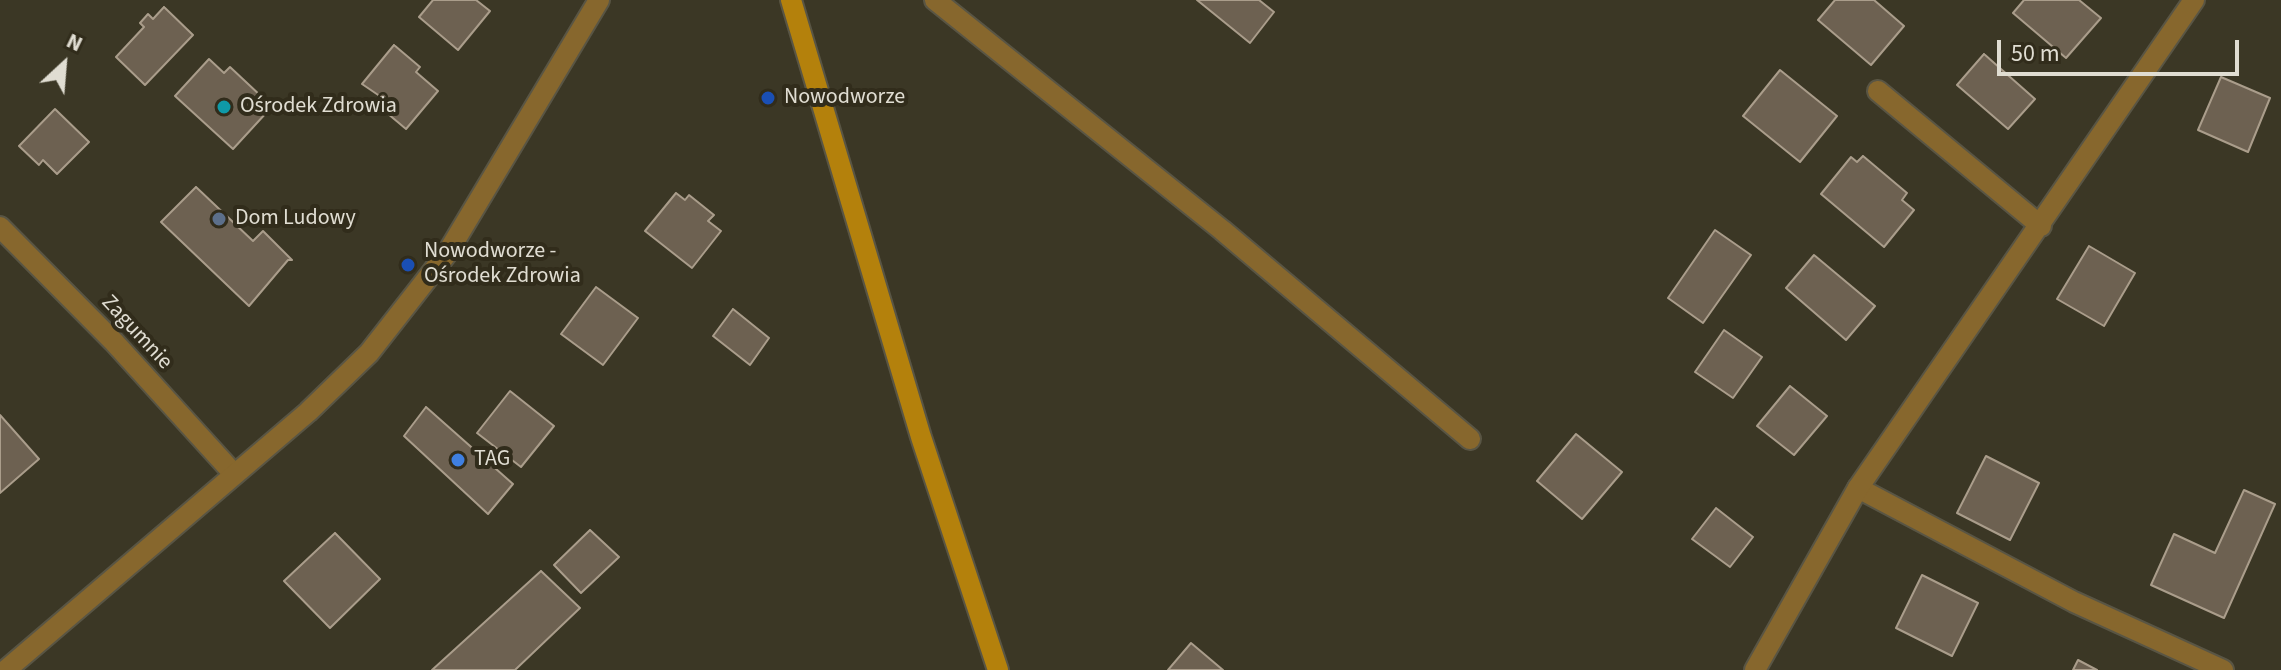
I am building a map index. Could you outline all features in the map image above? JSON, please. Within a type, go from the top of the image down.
[{"type":"main road","points":[[791,0],[921,437],[998,670]]},
{"type":"street","points":[[6,670],[308,412],[369,353],[448,252],[599,0]]},
{"type":"street","points":[[935,0],[1222,230],[1470,439]]},
{"type":"street","points":[[1755,670],[1858,488],[2194,0]]},
{"type":"street","points":[[1878,91],[2041,226]]},
{"type":"street","name":"Zagumnie","points":[[0,227],[114,342],[234,474]]},
{"type":"street","points":[[1858,488],[2074,602],[2223,670]]},
{"type":"building","points":[[433,0],[476,0],[490,11],[458,50],[419,17]]},
{"type":"building","points":[[1197,0],[1259,0],[1274,12],[1250,43]]},
{"type":"building","points":[[1835,0],[1874,0],[1904,26],[1871,65],[1818,20]]},
{"type":"building","points":[[2024,0],[2079,0],[2101,18],[2066,58],[2013,13]]},
{"type":"building","points":[[164,7],[193,35],[145,85],[116,57],[144,27],[140,23],[148,14],[153,19]]},
{"type":"building","points":[[394,45],[420,67],[416,72],[438,91],[406,129],[381,108],[387,101],[362,84]]},
{"type":"building","points":[[1984,54],[2035,99],[2008,129],[1957,85]]},
{"type":"building","name":"Ośrodek Zdrowia","points":[[209,59],[224,73],[230,67],[262,97],[257,102],[267,112],[233,149],[175,96]]},
{"type":"building","points":[[1780,70],[1837,116],[1800,162],[1743,116]]},
{"type":"building","points":[[2221,77],[2270,98],[2248,152],[2198,130]]},
{"type":"building","points":[[55,109],[89,142],[57,174],[43,160],[39,165],[19,146]]},
{"type":"building","points":[[1863,156],[1907,193],[1902,200],[1914,210],[1884,247],[1821,194],[1851,157],[1857,162]]},
{"type":"building","points":[[196,187],[253,241],[263,231],[292,260],[288,260],[249,306],[161,222]]},
{"type":"building","points":[[676,193],[685,200],[689,195],[714,215],[708,221],[721,231],[692,268],[645,231]]},
{"type":"building","points":[[1715,230],[1751,255],[1703,323],[1668,298]]},
{"type":"building","points":[[2089,246],[2135,273],[2104,326],[2057,299]]},
{"type":"building","points":[[1814,255],[1875,306],[1846,340],[1786,288]]},
{"type":"building","points":[[596,287],[638,318],[603,365],[561,334]]},
{"type":"building","points":[[733,309],[769,338],[750,365],[713,336]]},
{"type":"building","points":[[1724,330],[1762,357],[1733,398],[1695,372]]},
{"type":"building","points":[[1790,386],[1827,416],[1794,455],[1757,426]]},
{"type":"building","points":[[510,391],[554,426],[521,467],[477,433]]},
{"type":"building","name":"TAG","points":[[426,407],[513,484],[488,514],[404,436]]},
{"type":"building","points":[[0,415],[39,459],[0,493]]},
{"type":"building","points":[[1576,434],[1622,472],[1582,519],[1537,481]]},
{"type":"building","points":[[1986,456],[2039,483],[2010,540],[1957,513]]},
{"type":"building","points":[[2244,490],[2275,504],[2224,618],[2151,585],[2174,534],[2215,553]]},
{"type":"building","points":[[1716,508],[1753,537],[1730,567],[1692,539]]},
{"type":"building","points":[[590,530],[619,557],[581,593],[554,565]]},
{"type":"building","points":[[335,533],[380,579],[330,628],[284,581]]},
{"type":"building","points":[[541,571],[580,608],[515,670],[432,670]]},
{"type":"building","points":[[1922,575],[1978,603],[1952,656],[1896,628]]},
{"type":"building","points":[[1191,643],[1223,670],[1168,670]]},
{"type":"building","points":[[2078,660],[2097,670],[2073,670]]},
{"type":"place","name":"Nowodworze","points":[[768,98]]},
{"type":"place","name":"Ośrodek Zdrowia","points":[[224,107]]},
{"type":"place","name":"Dom Ludowy","points":[[219,219]]},
{"type":"place","name":"Nowodworze - Ośrodek Zdrowia","points":[[408,265]]},
{"type":"place","name":"TAG","points":[[458,460]]}]
